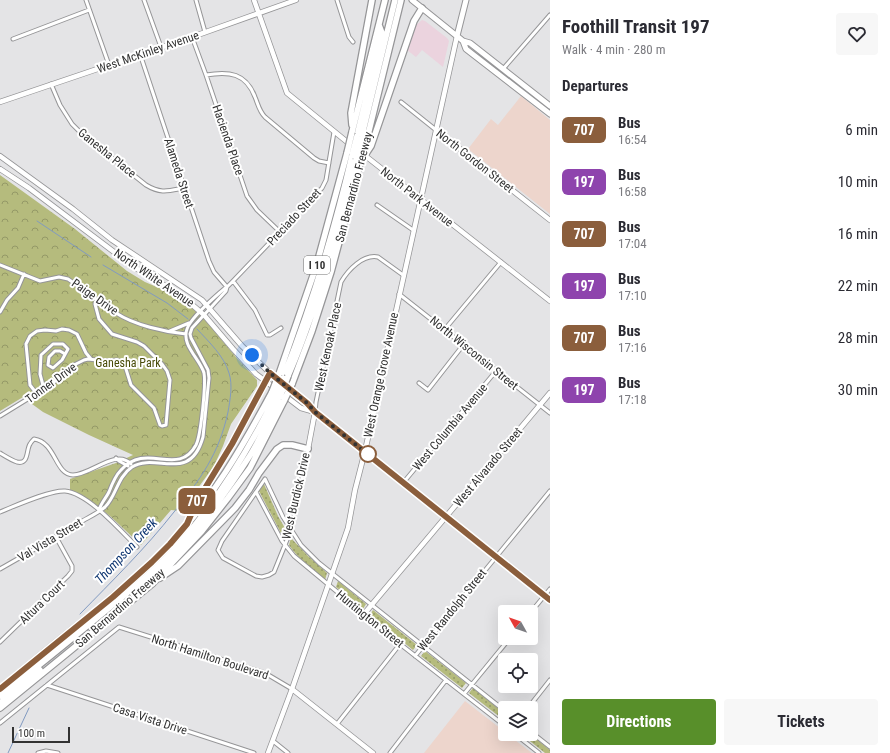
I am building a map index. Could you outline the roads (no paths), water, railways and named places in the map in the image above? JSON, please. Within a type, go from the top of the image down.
[{"type":"highway","points":[[360,138],[350,114],[372,0]]},
{"type":"highway","points":[[0,703],[125,601],[168,561],[196,531],[221,499],[260,436],[278,396],[284,376],[305,333],[331,252],[360,138],[382,33],[379,25],[385,0]]},
{"type":"highway","name":"San Bernardino Freeway","points":[[0,689],[113,597],[170,544],[216,487],[253,428],[278,396],[292,384],[331,272],[360,138],[399,1]]},
{"type":"highway","points":[[355,159],[360,138],[414,21],[422,8]]},
{"type":"highway","name":"San Bernardino Freeway","points":[[0,708],[152,584],[202,531],[250,468],[278,396],[316,267],[355,159]]},
{"type":"highway","points":[[187,524],[196,503],[232,444],[270,373]]},
{"type":"highway","points":[[0,696],[125,594],[166,557],[197,522],[235,469],[278,396]]},
{"type":"highway","points":[[152,584],[178,566],[214,531],[249,490],[259,472],[277,449],[283,445],[292,445],[308,449]]},
{"type":"main road","points":[[412,0],[463,41],[470,43],[550,106]]},
{"type":"main road","points":[[457,36],[466,0]]},
{"type":"main road","points":[[463,41],[466,49],[550,114]]},
{"type":"street","points":[[86,0],[110,65]]},
{"type":"street","points":[[144,0],[161,47]]},
{"type":"street","points":[[196,0],[205,32]]},
{"type":"street","name":"North Park Avenue","points":[[254,0],[287,93],[334,132],[550,301]]},
{"type":"street","name":"West McKinley Avenue","points":[[0,102],[296,0]]},
{"type":"street","points":[[337,0],[349,37],[353,42]]},
{"type":"street","points":[[13,39],[89,10]]},
{"type":"street","points":[[503,69],[550,15]]},
{"type":"street","name":"West Orange Grove Avenue","points":[[268,753],[348,528],[354,490],[365,451],[457,36]]},
{"type":"street","name":"Hacienda Place","points":[[192,37],[247,196],[257,210],[280,232]]},
{"type":"street","name":"Alameda Street","points":[[140,54],[209,261],[214,272],[227,287]]},
{"type":"street","points":[[206,75],[225,73],[236,75],[250,88],[261,113],[265,117],[314,158],[319,161],[329,163]]},
{"type":"street","name":"Ganesha Place","points":[[51,84],[60,105],[72,124],[82,134],[146,185],[155,190],[164,192],[184,188]]},
{"type":"street","name":"North Gordon Street","points":[[401,102],[550,220]]},
{"type":"street","name":"Preciado Street","points":[[202,313],[226,291],[227,287],[233,280],[322,188],[326,180],[334,132]]},
{"type":"street","name":"North White Avenue","points":[[0,156],[73,209],[112,240],[202,300],[242,346],[270,373],[307,403],[315,412]]},
{"type":"street","name":"North White Avenue","points":[[0,169],[29,188],[134,267],[182,296],[202,313],[256,374],[301,408],[315,412]]},
{"type":"street","points":[[377,205],[413,230]]},
{"type":"street","name":"West Kenoak Place","points":[[315,412],[341,282],[344,276],[356,264],[368,256],[378,257],[403,275]]},
{"type":"street","points":[[445,329],[501,262]]},
{"type":"street","name":"Paige Drive","points":[[0,265],[40,280],[59,277],[68,279],[117,314],[170,332],[190,334]]},
{"type":"street","points":[[0,312],[7,300],[18,288],[24,274]]},
{"type":"street","points":[[233,280],[255,310],[267,335],[270,335],[281,328]]},
{"type":"street","name":"North Wisconsin Street","points":[[399,294],[550,413]]},
{"type":"street","name":"Tonner Drive","points":[[0,416],[37,394],[72,366],[84,360],[117,360],[123,362],[131,385],[154,408],[160,425],[166,425],[170,380],[167,371],[144,346],[137,342],[112,334],[99,319],[95,304],[96,299]]},
{"type":"street","points":[[170,332],[190,322],[202,313]]},
{"type":"street","points":[[0,453],[21,462],[27,457],[30,443],[34,439],[40,440],[52,452],[62,470],[67,474],[74,475],[80,474],[116,458],[132,467],[143,463],[175,465],[188,460],[194,455],[201,444],[205,418],[209,373],[194,346],[190,334],[202,313]]},
{"type":"street","points":[[186,334],[190,322]]},
{"type":"street","points":[[37,394],[30,385],[26,344],[30,336],[37,331],[56,331],[62,329],[69,330],[76,334],[86,353],[91,359]]},
{"type":"street","name":"Val Vista Street","points":[[99,510],[117,475],[128,464],[143,458],[173,461],[181,459],[194,448],[198,440],[204,378],[199,362],[189,347],[186,334]]},
{"type":"street","points":[[44,389],[40,374],[41,355],[53,344],[63,344],[68,349],[62,360],[53,368],[48,365],[49,357],[55,351],[60,351],[65,354]]},
{"type":"street","points":[[419,383],[428,390],[464,344]]},
{"type":"street","name":"West Columbia Avenue","points":[[403,483],[496,371]]},
{"type":"street","name":"West Alvarado Street","points":[[364,614],[550,394]]},
{"type":"street","points":[[315,412],[550,600]]},
{"type":"street","name":"West Burdick Drive","points":[[291,530],[283,518],[265,479],[222,540],[218,550],[223,558],[256,576],[262,577],[270,575],[274,572],[291,530],[315,412]]},
{"type":"street","points":[[143,458],[143,463]]},
{"type":"street","name":"Val Vista Street","points":[[0,569],[105,507],[122,477],[132,467]]},
{"type":"street","points":[[0,512],[53,492],[65,491],[76,494],[99,510],[137,547]]},
{"type":"street","name":"West Randolph Street","points":[[415,656],[550,491]]},
{"type":"street","name":"Huntington Street","points":[[256,492],[285,545],[294,556],[400,644],[498,721]]},
{"type":"street","points":[[291,530],[301,545],[319,563],[498,705]]},
{"type":"street","name":"Altura Court","points":[[0,642],[72,571],[72,566],[56,537]]},
{"type":"street","points":[[537,605],[550,589]]},
{"type":"street","name":"North Hamilton Boulevard","points":[[47,685],[119,627],[277,679],[292,689],[373,753]]},
{"type":"street","points":[[337,724],[400,644]]},
{"type":"street","points":[[464,694],[504,645]]},
{"type":"street","points":[[390,753],[446,680]]},
{"type":"street","points":[[534,701],[550,680]]},
{"type":"street","points":[[0,723],[47,685]]},
{"type":"street","name":"Casa Vista Drive","points":[[47,685],[254,753]]},
{"type":"street","points":[[538,738],[550,747]]},
{"type":"street","points":[[273,741],[288,753]]},
{"type":"street","points":[[524,741],[539,753]]},
{"type":"street","points":[[38,753],[46,751],[58,753]]},
{"type":"waterway","name":"Thompson Creek","points":[[37,221],[91,257]]},
{"type":"waterway","name":"Thompson Creek","points":[[103,265],[167,303],[188,319]]},
{"type":"waterway","name":"Thompson Creek","points":[[80,614],[163,526],[192,489],[214,454],[228,412],[231,382],[224,361],[197,329]]},
{"type":"waterway","name":"Thompson Creek","points":[[8,753],[29,708]]},
{"type":"park label","name":"Ganesha Park","points":[[128,363]]}]
